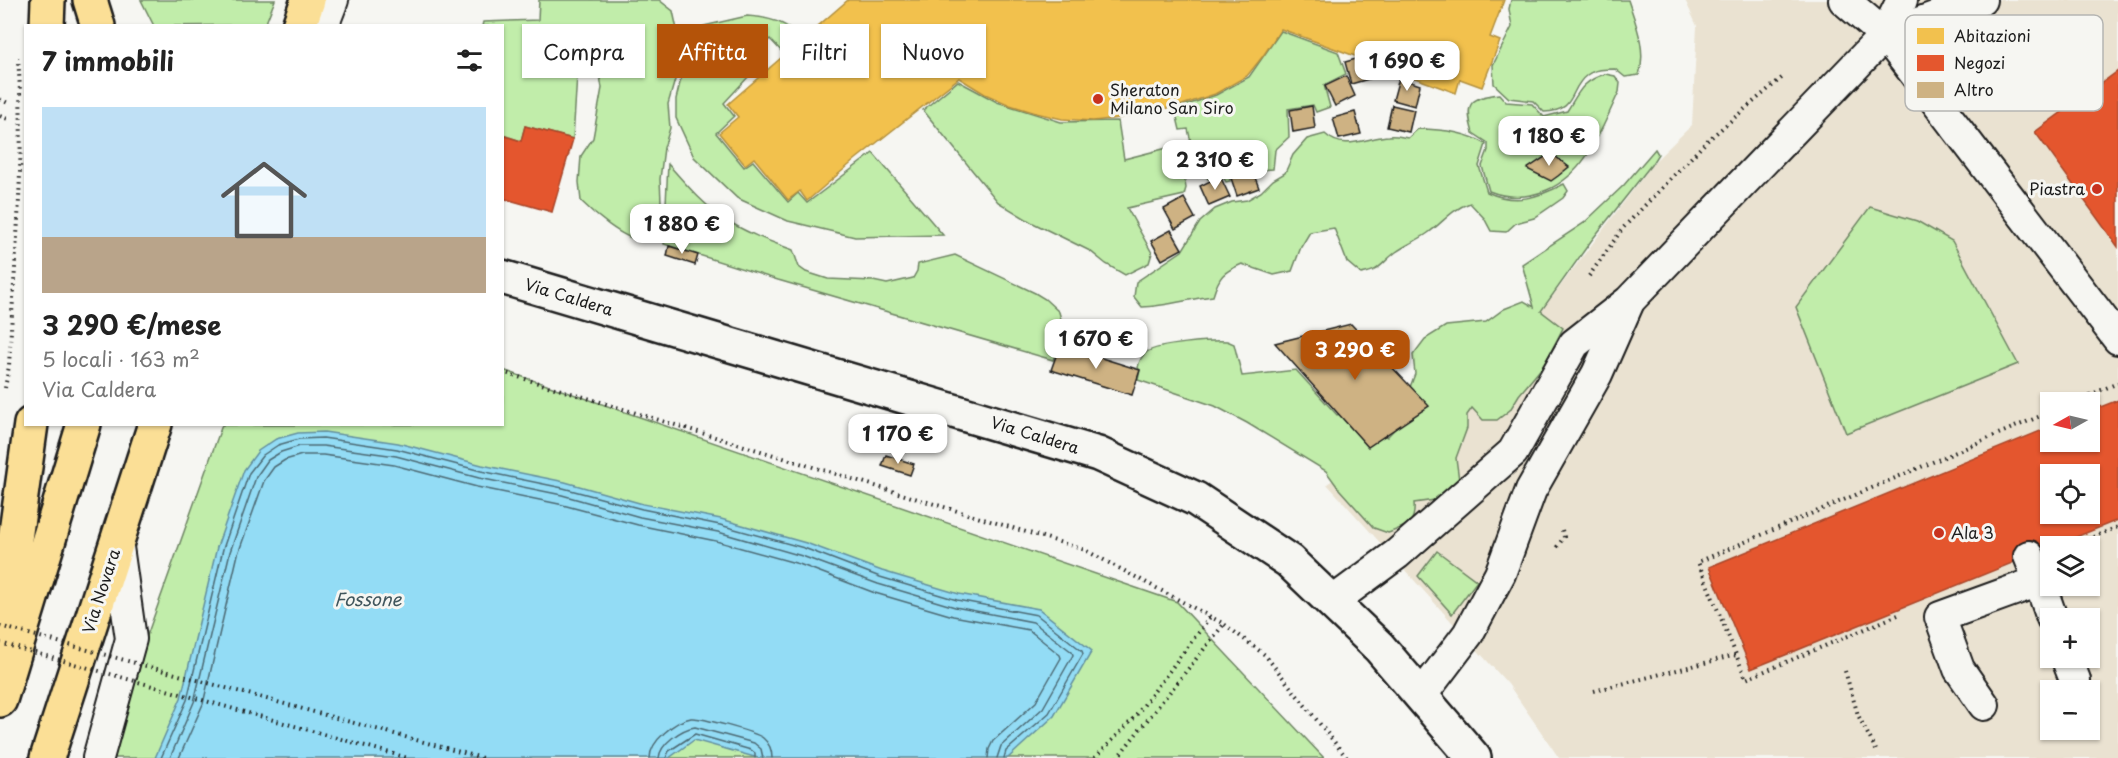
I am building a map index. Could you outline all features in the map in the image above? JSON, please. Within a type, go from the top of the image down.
[{"type":"main road","points":[[47,24],[48,0]]},
{"type":"main road","points":[[90,0],[97,24]]},
{"type":"main road","points":[[300,24],[308,0]]},
{"type":"main road","points":[[0,700],[5,638],[31,426]]},
{"type":"main road","points":[[5,638],[83,426]]},
{"type":"main road","name":"Via Novara","points":[[47,758],[155,426]]},
{"type":"street","name":"Via Caldera","points":[[504,278],[1098,454],[1197,499],[1289,561],[1379,647],[1474,758]]},
{"type":"lane","points":[[324,24],[333,0]]},
{"type":"lane","points":[[1844,0],[1886,35],[1905,60]]},
{"type":"lane","points":[[1332,602],[1397,554],[1513,452],[1574,344],[1629,301],[1886,35],[1902,0]]},
{"type":"lane","points":[[1940,15],[1981,0]]},
{"type":"lane","points":[[1886,35],[1905,28]]},
{"type":"lane","points":[[1944,111],[2118,339]]},
{"type":"lane","points":[[1421,696],[1468,634],[1500,574],[1531,490],[1597,374],[1629,301]]},
{"type":"lane","points":[[0,555],[21,498]]},
{"type":"lane","points":[[98,758],[131,639],[117,540]]},
{"type":"lane","points":[[1984,705],[1959,669],[1935,604],[2034,568],[2048,608]]},
{"type":"path","points":[[5,389],[9,366],[18,184],[20,87],[17,54]]},
{"type":"path","points":[[0,99],[8,103]]},
{"type":"path","points":[[0,116],[8,118]]},
{"type":"path","points":[[504,373],[1085,550],[1224,624],[1265,655],[1347,758]]},
{"type":"path","points":[[2097,392],[2118,383]]},
{"type":"path","points":[[1935,604],[1746,679],[1698,562],[2040,416]]},
{"type":"path","points":[[2095,536],[2118,527]]},
{"type":"path","points":[[1553,553],[1564,537],[1561,528]]},
{"type":"path","points":[[1095,758],[1134,718],[1211,617]]},
{"type":"path","points":[[1118,758],[1224,624]]},
{"type":"path","points":[[5,638],[82,649],[482,758]]},
{"type":"path","points":[[5,638],[408,758]]},
{"type":"path","points":[[1594,692],[1736,655]]},
{"type":"path","points":[[1845,671],[1858,715],[1876,750]]},
{"type":"shaded area","points":[[1685,0],[2118,0],[2118,758],[1559,758],[1508,684],[1327,484],[1502,363],[1655,161],[1692,125],[1697,26]]},
{"type":"green space","points":[[141,0],[275,0],[265,24],[153,24]]},
{"type":"green space","points":[[539,0],[659,0],[673,11],[676,24],[657,24],[657,78],[676,78],[668,104],[670,128],[664,148],[660,179],[662,224],[655,238],[633,239],[600,218],[581,201],[579,182],[581,156],[593,138],[602,88],[600,78],[645,78],[645,24],[522,24],[522,78],[577,78],[573,139],[525,126],[521,141],[504,135],[504,24],[482,24],[483,22],[538,20]]},
{"type":"green space","points":[[1511,0],[1628,0],[1641,47],[1639,75],[1625,77],[1615,69],[1593,72],[1581,81],[1568,104],[1555,111],[1544,112],[1533,101],[1509,98],[1494,84],[1493,65],[1512,27],[1509,9]]},
{"type":"green space","points":[[747,16],[777,21],[783,24],[780,24],[780,50],[770,39],[768,41],[768,24],[713,24]]},
{"type":"green space","points":[[1281,31],[1338,52],[1346,74],[1324,85],[1330,107],[1316,112],[1313,105],[1288,109],[1289,137],[1275,150],[1273,169],[1258,170],[1250,164],[1229,172],[1230,181],[1226,182],[1221,173],[1208,179],[1194,155],[1188,129],[1180,130],[1175,109],[1216,95],[1249,77]]},
{"type":"green space","points":[[1605,74],[1615,76],[1620,83],[1619,92],[1592,148],[1573,172],[1561,182],[1533,195],[1511,196],[1489,191],[1482,166],[1488,143],[1473,133],[1469,114],[1472,103],[1481,97],[1499,94],[1506,102],[1532,104],[1544,117],[1567,111],[1586,84]]},
{"type":"green space","points":[[681,78],[747,78],[724,103],[734,116],[716,133],[744,167],[753,161],[788,202],[798,193],[807,203],[873,153],[943,235],[855,237],[788,221],[737,198],[694,157],[676,118],[676,99]]},
{"type":"green space","points":[[958,81],[997,102],[1061,122],[1118,121],[1124,159],[1179,145],[1186,188],[1184,195],[1127,208],[1152,253],[1149,263],[1125,275],[1090,251],[1031,222],[998,202],[923,110]]},
{"type":"green space","points":[[1418,129],[1454,132],[1486,144],[1479,166],[1487,192],[1517,199],[1545,193],[1564,184],[1568,191],[1563,198],[1534,218],[1516,223],[1506,232],[1491,231],[1484,218],[1470,203],[1457,209],[1428,233],[1396,252],[1377,268],[1361,274],[1347,262],[1334,228],[1310,232],[1301,247],[1292,271],[1274,275],[1242,264],[1223,276],[1213,296],[1142,307],[1134,297],[1136,282],[1182,251],[1200,222],[1215,209],[1232,202],[1247,200],[1261,192],[1273,180],[1285,173],[1293,155],[1307,139],[1325,134],[1332,139],[1348,143],[1391,136],[1408,138]]},
{"type":"green space","points":[[1655,149],[1658,154],[1651,165],[1591,241],[1541,311],[1563,328],[1544,365],[1519,395],[1510,410],[1497,420],[1483,420],[1472,408],[1467,415],[1467,428],[1456,458],[1459,480],[1442,499],[1414,503],[1411,520],[1400,528],[1388,533],[1374,528],[1326,471],[1247,423],[1215,406],[1138,380],[1141,359],[1153,349],[1186,343],[1227,341],[1234,344],[1242,376],[1296,370],[1337,415],[1344,413],[1387,437],[1407,416],[1404,403],[1415,374],[1413,355],[1425,339],[1446,326],[1486,322],[1504,309],[1524,301],[1534,307],[1522,264],[1584,223],[1624,185]]},
{"type":"green space","points":[[668,164],[702,200],[725,219],[749,233],[793,250],[799,267],[806,272],[828,279],[873,281],[887,284],[913,278],[918,264],[955,255],[1045,299],[1059,312],[1065,334],[1064,344],[1059,345],[1053,360],[778,280],[664,244]]},
{"type":"green space","points":[[1870,207],[1917,221],[1952,241],[2018,364],[1846,433],[1796,307]]},
{"type":"green space","name":"Fossone","points":[[504,370],[1177,602],[1324,758],[110,758],[127,692],[222,426],[504,426]]},
{"type":"green space","points":[[1437,551],[1477,581],[1452,614],[1418,576]]},
{"type":"water","name":"Fossone","points":[[324,432],[398,443],[482,465],[565,482],[643,504],[721,519],[806,543],[882,571],[959,594],[1039,609],[1092,651],[1054,716],[1008,758],[758,758],[694,740],[669,758],[155,758],[181,698],[217,547],[244,470],[258,451],[276,439],[298,433]]},
{"type":"building: Abitazioni","name":"Sheraton Milano San Siro","points":[[848,0],[1504,0],[1490,37],[1500,41],[1482,87],[1460,79],[1456,93],[1281,29],[1247,76],[1215,94],[1182,105],[1119,118],[1093,121],[1062,119],[1036,113],[985,94],[959,78],[856,159],[807,201],[800,191],[788,200],[754,158],[745,165],[719,133],[738,117],[728,104],[758,78],[768,78],[768,69],[780,59],[780,78],[869,78],[869,24],[820,24]]},
{"type":"building: Negozi","name":"Piastra","points":[[2118,71],[2118,247],[2035,132],[2064,111],[2103,111],[2103,82]]},
{"type":"building: Negozi","points":[[525,126],[573,139],[552,212],[504,199],[504,136],[521,141]]},
{"type":"building: Negozi","name":"Ala 3","points":[[2118,400],[2118,520],[2079,536],[2040,536],[2040,552],[1751,669],[1709,567],[2040,431],[2040,452],[2100,452],[2100,407]]},
{"type":"building: Altro","points":[[1367,56],[1372,78],[1351,84],[1345,62]]},
{"type":"building: Altro","points":[[1346,76],[1355,96],[1335,106],[1325,86]]},
{"type":"building: Altro","points":[[1399,78],[1420,85],[1415,106],[1393,100]]},
{"type":"building: Altro","points":[[1392,105],[1414,110],[1409,132],[1387,127]]},
{"type":"building: Altro","points":[[1312,106],[1315,128],[1293,132],[1290,110]]},
{"type":"building: Altro","points":[[1355,112],[1361,134],[1339,139],[1333,118]]},
{"type":"building: Altro","points":[[1551,153],[1569,167],[1551,181],[1527,169]]},
{"type":"building: Altro","points":[[1251,167],[1259,188],[1237,196],[1230,175]]},
{"type":"building: Altro","points":[[1220,176],[1230,197],[1209,206],[1200,186]]},
{"type":"building: Altro","points":[[1184,198],[1195,218],[1175,229],[1164,209]]},
{"type":"building: Altro","points":[[1171,230],[1182,249],[1162,260],[1151,241]]},
{"type":"building: Altro","points":[[669,246],[698,255],[695,265],[667,256]]},
{"type":"building: Altro","points":[[1351,324],[1429,406],[1368,447],[1275,343]]},
{"type":"building: Altro","points":[[1060,345],[1140,370],[1132,395],[1051,370]]},
{"type":"building: Altro","points":[[886,455],[914,464],[910,475],[882,466]]},
{"type":"place","name":"Sheraton Milano San Siro","points":[[1098,99]]},
{"type":"place","name":"Piastra","points":[[2097,189]]},
{"type":"place","name":"Ala 3","points":[[1939,533]]}]
